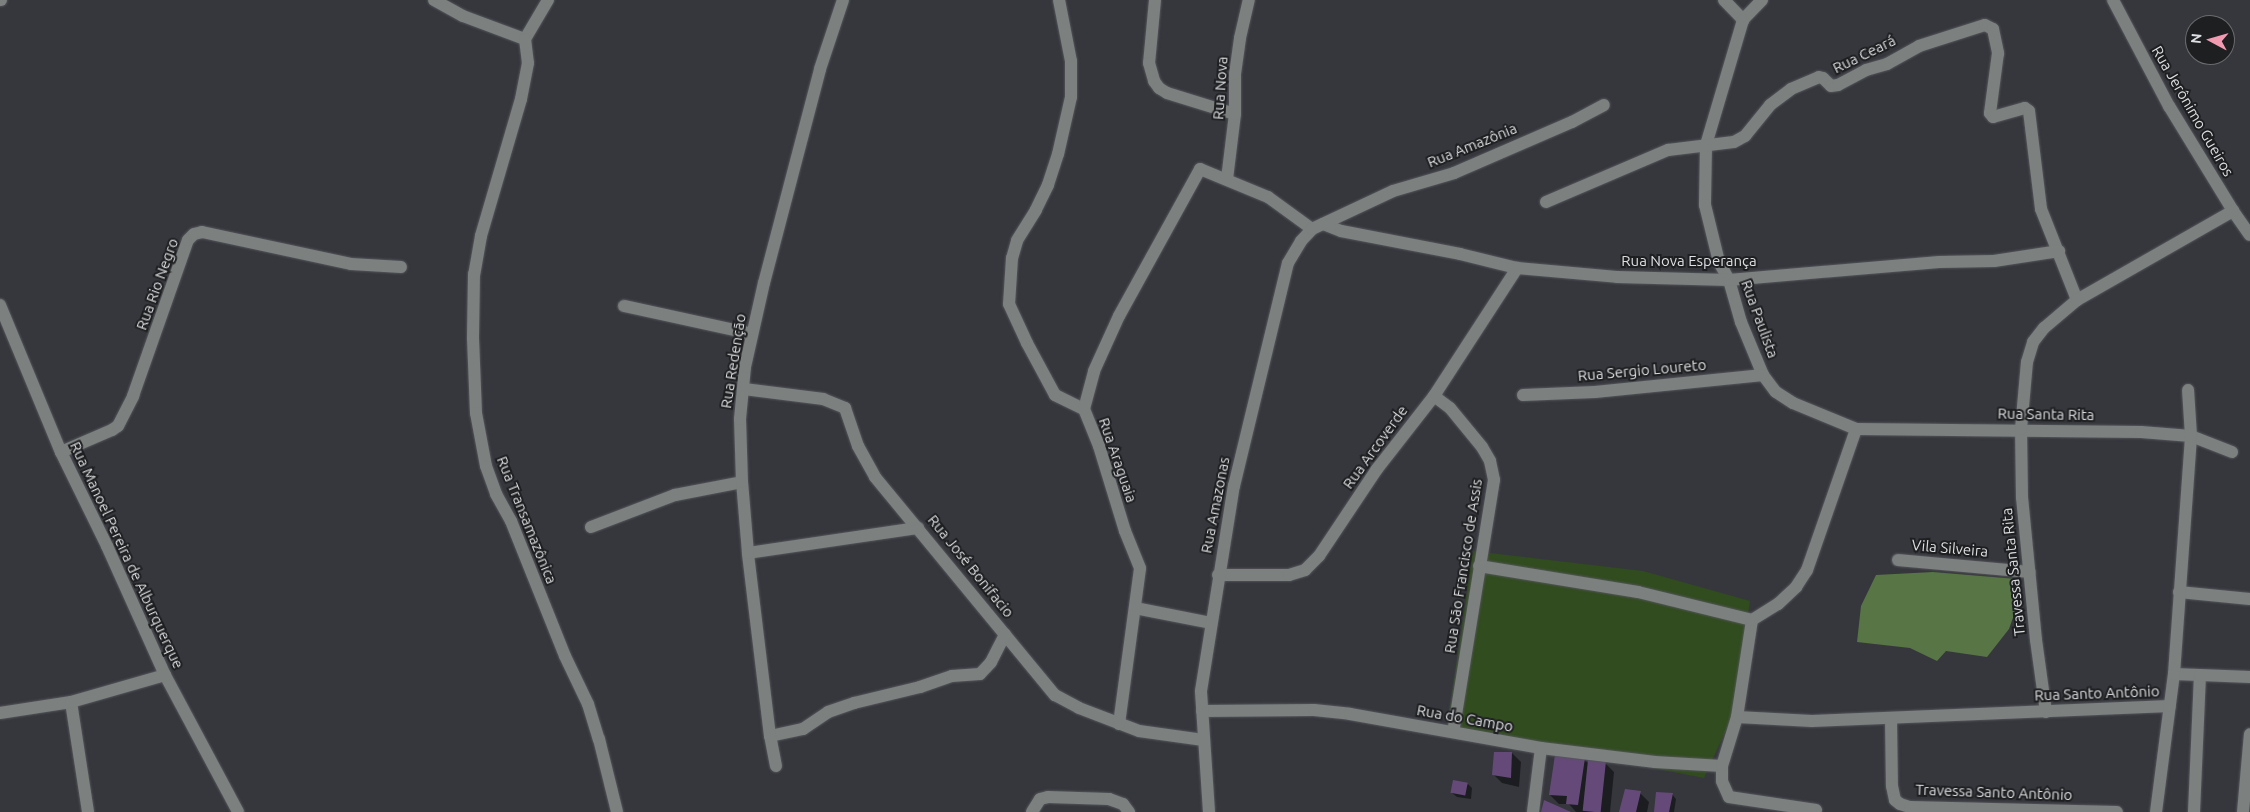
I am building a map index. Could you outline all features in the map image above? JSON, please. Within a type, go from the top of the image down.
[{"type":"street","points":[[434,0],[464,16],[525,39],[548,0]]},
{"type":"street","name":"Rua Redenção","points":[[776,766],[770,736],[748,553],[742,482],[740,419],[745,367],[752,334],[820,69],[843,0]]},
{"type":"street","points":[[1059,0],[1071,61],[1071,97],[1058,154],[1048,184],[1036,210],[1017,241],[1012,258],[1009,304],[1027,343],[1055,394],[1084,409]]},
{"type":"street","points":[[1155,0],[1149,63],[1154,81],[1166,93],[1230,112]]},
{"type":"street","name":"Rua Nova","points":[[1227,179],[1230,112],[1240,38],[1249,0]]},
{"type":"street","points":[[1724,0],[1743,20]]},
{"type":"street","name":"Rua Paulista","points":[[1762,0],[1743,20],[1706,145],[1704,204],[1719,262],[1729,280],[1741,322],[1763,375],[1776,392],[1793,404],[1856,429]]},
{"type":"street","name":"Rua Jerônimo Gueiros","points":[[2113,0],[2168,106],[2250,235]]},
{"type":"street","name":"Rua Ceará","points":[[1546,202],[1668,150],[1740,140],[1753,129],[1779,96],[1816,78],[1823,78],[1831,86],[1838,86],[1866,70],[1887,64],[1919,46],[1985,25],[1993,29],[1998,53],[1990,114],[1993,117],[2000,116],[2025,108],[2029,111],[2041,209],[2059,251]]},
{"type":"street","name":"Rua Transamazônica","points":[[525,39],[528,62],[521,99],[481,236],[474,274],[473,338],[476,413],[486,466],[496,494],[511,521],[564,656],[588,704],[599,739],[617,812]]},
{"type":"street","name":"Rua Amazônia","points":[[1318,226],[1393,191],[1454,173],[1572,122],[1604,105]]},
{"type":"street","name":"Rua Araguaia","points":[[1118,724],[1136,608],[1140,568],[1125,532],[1101,454],[1084,409],[1094,370],[1119,316],[1200,169]]},
{"type":"street","name":"Rua Nova Esperança","points":[[1200,169],[1268,198],[1318,226],[1460,254],[1517,268],[1617,277],[1729,280],[1939,262],[1994,261],[2059,251]]},
{"type":"street","name":"Travessa Santa Rita","points":[[2046,712],[2022,498],[2021,429],[2027,362],[2033,342],[2044,328],[2078,300],[2233,211]]},
{"type":"street","name":"Rua Amazonas","points":[[1210,812],[1203,740],[1201,691],[1218,575],[1234,486],[1288,263],[1301,241],[1318,226]]},
{"type":"street","name":"Rua Rio Negro","points":[[61,452],[118,426],[133,396],[188,240],[194,234],[202,232],[351,264],[400,267]]},
{"type":"street","points":[[2059,251],[2078,300]]},
{"type":"street","name":"Rua Arcoverde","points":[[1218,575],[1289,575],[1305,570],[1319,556],[1377,469],[1434,396],[1517,268]]},
{"type":"street","name":"Rua Manoel Pereira de Alburquerque","points":[[0,305],[61,452],[107,546],[165,675],[238,812]]},
{"type":"street","points":[[624,306],[752,334]]},
{"type":"street","name":"Rua Sergio Loureto","points":[[1523,395],[1596,392],[1763,375]]},
{"type":"street","name":"Rua José Bonifacio","points":[[744,389],[823,399],[845,408],[858,446],[875,477],[1055,694],[1079,708],[1139,731],[1203,740]]},
{"type":"street","name":"Rua Santo Antônio","points":[[1738,717],[1812,721],[2170,706],[2174,674],[2191,436],[2188,390]]},
{"type":"street","name":"Rua São Francisco de Assis","points":[[1434,396],[1461,419],[1482,447],[1493,471],[1494,480],[1453,732]]},
{"type":"street","points":[[1479,566],[1638,592],[1752,620],[1778,604],[1796,587],[1807,570],[1856,429]]},
{"type":"street","name":"Rua Santa Rita","points":[[1856,429],[2021,429],[2141,432],[2191,436],[2232,452]]},
{"type":"street","points":[[591,527],[675,495],[742,482]]},
{"type":"street","points":[[748,553],[918,528]]},
{"type":"street","name":"Vila Silveira","points":[[1898,560],[2029,572]]},
{"type":"street","points":[[2179,592],[2250,599]]},
{"type":"street","points":[[1136,608],[1211,623]]},
{"type":"street","points":[[1752,620],[1738,717],[1722,766],[1724,790],[1729,797],[1816,810]]},
{"type":"street","points":[[770,736],[804,729],[828,712],[854,703],[920,687],[952,676],[980,674],[991,662],[1005,634]]},
{"type":"street","points":[[2174,674],[2250,677]]},
{"type":"street","points":[[2194,812],[2200,674]]},
{"type":"street","points":[[0,713],[71,702],[165,675]]},
{"type":"street","points":[[71,702],[88,812]]},
{"type":"street","points":[[2156,812],[2170,706]]},
{"type":"street","name":"Rua do Campo","points":[[1202,711],[1314,710],[1542,748],[1655,762],[1722,766]]},
{"type":"street","name":"Travessa Santo Antônio","points":[[1891,718],[1892,786],[1895,800],[1900,804],[1910,806],[2117,812]]},
{"type":"street","points":[[2243,812],[2250,734]]},
{"type":"street","points":[[1533,812],[1542,748]]},
{"type":"street","points":[[1032,812],[1040,799],[1048,797],[1109,798],[1123,804],[1129,812]]},
{"type":"green space","points":[[1473,551],[1643,571],[1750,601],[1733,715],[1704,778],[1447,728]]},
{"type":"green space","points":[[1933,572],[2017,579],[2016,609],[2009,629],[1987,657],[1946,651],[1937,661],[1910,648],[1857,642],[1861,606],[1876,575]]},
{"type":"building","points":[[1494,752],[1512,752],[1511,778],[1492,775]]},
{"type":"building","points":[[1555,755],[1585,758],[1578,805],[1566,804],[1567,796],[1549,795]]},
{"type":"building","points":[[1588,760],[1606,762],[1601,812],[1583,811]]},
{"type":"building","points":[[1453,780],[1468,783],[1465,796],[1451,793]]},
{"type":"building","points":[[1625,789],[1641,791],[1636,812],[1619,812]]},
{"type":"building","points":[[1656,792],[1673,793],[1669,812],[1654,812]]},
{"type":"building","points":[[1544,800],[1571,812],[1541,812]]}]
